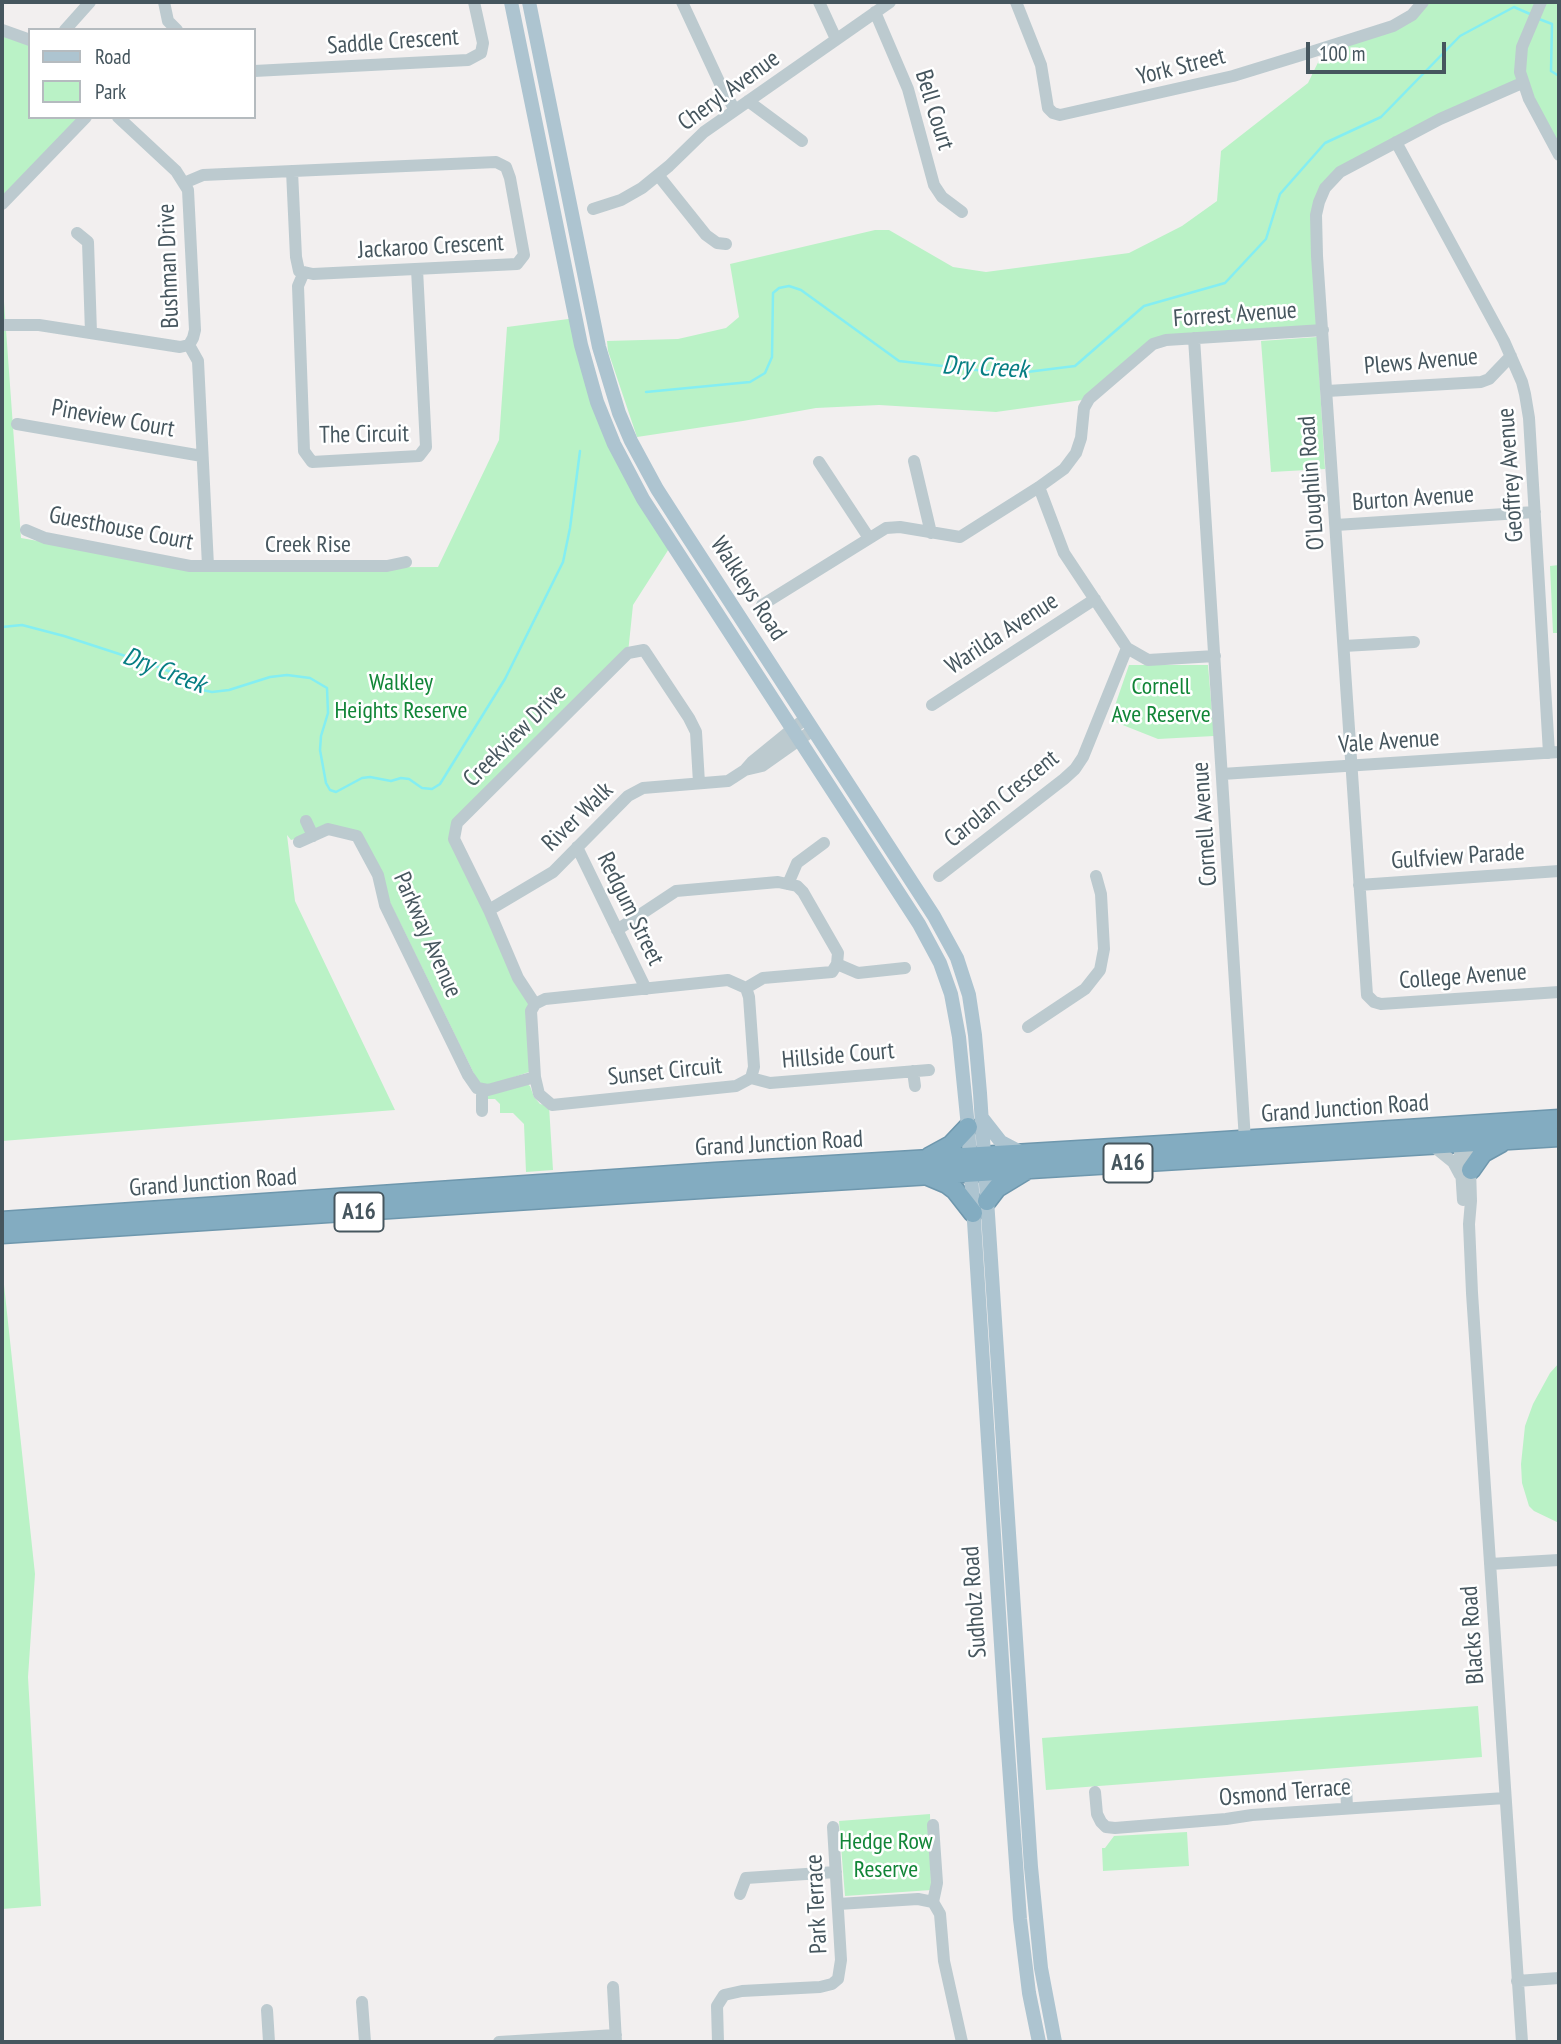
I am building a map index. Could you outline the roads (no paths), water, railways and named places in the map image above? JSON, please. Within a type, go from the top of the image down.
[{"type":"highway","name":"Grand Junction Road","points":[[2,1234],[924,1167],[1464,1134],[1559,1119]]},
{"type":"highway","points":[[973,1213],[955,1190],[924,1167],[975,1122]]},
{"type":"highway","name":"Grand Junction Road","points":[[1246,1148],[1432,1145],[1464,1134],[1507,1140],[1559,1137]]},
{"type":"highway","points":[[1466,1174],[1483,1153],[1507,1140]]},
{"type":"highway","points":[[988,1201],[1026,1161]]},
{"type":"highway","name":"Grand Junction Road","points":[[2,1222],[715,1172],[924,1167]]},
{"type":"main road","name":"Walkleys Road","points":[[512,2],[581,345],[604,422],[643,499],[919,924],[940,963],[955,1010],[962,1062],[975,1122]]},
{"type":"main road","name":"Walkleys Road","points":[[529,2],[599,347],[620,413],[631,441],[657,489],[934,916],[957,958],[974,1020],[978,1164]]},
{"type":"main road","points":[[975,1122],[1026,1161]]},
{"type":"main road","name":"Sudholz Road","points":[[978,1164],[988,1201],[1031,1867],[1041,1968],[1055,2042]]},
{"type":"main road","name":"Sudholz Road","points":[[978,1164],[973,1213],[1016,1868],[1024,1960],[1039,2042]]},
{"type":"street","points":[[67,28],[90,2]]},
{"type":"street","points":[[164,2],[168,21],[175,28]]},
{"type":"street","name":"Saddle Crescent","points":[[256,71],[468,60],[481,53],[483,43],[474,2]]},
{"type":"street","points":[[682,2],[722,89],[735,110]]},
{"type":"street","points":[[819,2],[836,39]]},
{"type":"street","name":"Cheryl Avenue","points":[[593,209],[632,194],[658,175],[694,140],[890,2]]},
{"type":"street","name":"York Street","points":[[1016,2],[1041,65],[1048,108],[1060,115],[1233,76],[1308,53],[1393,26],[1412,15],[1423,2]]},
{"type":"street","points":[[1541,2],[1520,54],[1520,72],[1529,99],[1559,155]]},
{"type":"street","name":"Bell Court","points":[[875,12],[908,89],[934,185],[942,197],[962,212]]},
{"type":"street","points":[[2,19],[8,32],[28,39]]},
{"type":"street","name":"O'Loughlin Road","points":[[1370,1000],[1366,990],[1316,225],[1319,202],[1325,188],[1340,172],[1440,119],[1522,83]]},
{"type":"street","points":[[748,101],[802,141]]},
{"type":"street","points":[[2,204],[84,119]]},
{"type":"street","name":"Bushman Drive","points":[[120,119],[176,171],[188,190],[195,330],[189,345],[198,361],[208,566]]},
{"type":"street","name":"Geoffrey Avenue","points":[[1396,142],[1511,356],[1528,404],[1554,753]]},
{"type":"street","name":"Jackaroo Crescent","points":[[184,183],[203,176],[292,171],[496,162],[506,167],[524,255],[517,264],[313,274],[304,272]]},
{"type":"street","points":[[292,171],[296,257],[299,271],[304,272]]},
{"type":"street","points":[[658,175],[706,235],[717,243],[726,244]]},
{"type":"street","points":[[77,233],[88,242],[91,333]]},
{"type":"street","name":"The Circuit","points":[[304,272],[298,286],[304,451],[312,462],[419,456],[426,447],[417,269]]},
{"type":"street","points":[[2,325],[39,325],[180,347],[189,345]]},
{"type":"street","name":"Forrest Avenue","points":[[762,605],[890,527],[956,537],[965,535],[1039,487],[1072,461],[1082,438],[1084,408],[1093,395],[1153,344],[1166,340],[1323,330]]},
{"type":"street","name":"Cornell Avenue","points":[[1194,338],[1246,1148]]},
{"type":"street","name":"Plews Avenue","points":[[1327,391],[1480,382],[1489,379],[1511,356]]},
{"type":"street","name":"Pineview Court","points":[[17,424],[202,456]]},
{"type":"street","points":[[914,461],[932,533]]},
{"type":"street","points":[[819,462],[869,538]]},
{"type":"street","points":[[1039,487],[1061,547],[1127,648],[1148,660],[1215,656]]},
{"type":"street","name":"Burton Avenue","points":[[1336,525],[1535,512]]},
{"type":"street","name":"Guesthouse Court","points":[[26,530],[45,538],[190,566],[208,566]]},
{"type":"street","name":"Creek Rise","points":[[208,566],[387,566],[407,562]]},
{"type":"street","name":"Warilda Avenue","points":[[932,705],[1095,599]]},
{"type":"street","points":[[1344,646],[1414,642]]},
{"type":"street","name":"Carolan Crescent","points":[[939,876],[1075,769],[1083,757],[1127,648]]},
{"type":"street","name":"Creekview Drive","points":[[535,1004],[518,978],[454,839],[457,823],[628,653],[644,650],[696,732],[699,783]]},
{"type":"street","name":"River Walk","points":[[489,910],[553,872],[628,796],[643,788],[729,780],[810,724]]},
{"type":"street","name":"Vale Avenue","points":[[1222,774],[1554,753]]},
{"type":"street","points":[[306,821],[313,836]]},
{"type":"street","name":"Parkway Avenue","points":[[299,842],[328,829],[358,836],[378,875],[385,905],[468,1074],[477,1088],[482,1090]]},
{"type":"street","points":[[788,884],[797,863],[824,843]]},
{"type":"street","name":"Redgum Street","points":[[577,847],[646,989]]},
{"type":"street","name":"Gulfview Parade","points":[[1359,885],[1559,871]]},
{"type":"street","points":[[1028,1027],[1085,989],[1100,970],[1104,949],[1101,894],[1096,876]]},
{"type":"street","points":[[535,1004],[545,999],[728,980],[746,988],[763,978],[832,972],[837,964],[838,953],[803,892],[797,886],[778,882],[676,891],[617,930]]},
{"type":"street","points":[[837,964],[858,973],[905,968]]},
{"type":"street","name":"Sunset Circuit","points":[[535,1004],[531,1011],[535,1077],[539,1094],[552,1105],[736,1086],[751,1078],[754,1067],[746,988]]},
{"type":"street","name":"College Avenue","points":[[1370,1000],[1381,1004],[1559,992]]},
{"type":"street","name":"Hillside Court","points":[[751,1078],[770,1083],[929,1070]]},
{"type":"street","points":[[913,1071],[915,1086]]},
{"type":"street","points":[[482,1111],[482,1090],[495,1089],[535,1077]]},
{"type":"street","name":"Blacks Road","points":[[1464,1134],[1522,2042]]},
{"type":"street","points":[[1432,1145],[1466,1174]]},
{"type":"street","points":[[1490,1564],[1559,1560]]},
{"type":"street","points":[[1346,1784],[1348,1808]]},
{"type":"street","name":"Osmond Terrace","points":[[1095,1792],[1097,1814],[1101,1822],[1106,1827],[1115,1828],[1505,1798]]},
{"type":"street","points":[[933,1825],[937,1883],[933,1902]]},
{"type":"street","name":"Park Terrace","points":[[718,2042],[717,2006],[724,1995],[742,1991],[820,1987],[832,1984],[838,1979],[841,1960],[833,1827]]},
{"type":"street","points":[[740,1894],[746,1878],[835,1872]]},
{"type":"street","points":[[838,1904],[918,1899],[933,1902],[937,1906],[944,1961],[962,2042]]},
{"type":"street","points":[[1517,1981],[1559,1978]]},
{"type":"street","points":[[499,2042],[616,2039],[613,1987]]},
{"type":"street","points":[[362,2002],[365,2042]]},
{"type":"street","points":[[267,2010],[269,2042]]},
{"type":"waterway","name":"Dry Creek","points":[[646,392],[750,382],[765,373],[772,357],[773,293],[779,288],[789,286],[801,290],[899,361],[1011,374],[1075,366],[1144,306],[1225,283],[1266,239],[1280,194],[1325,143],[1381,117],[1460,36],[1514,7],[1530,14]]},
{"type":"waterway","name":"Dry Creek","points":[[1539,19],[1552,24],[1551,71],[1559,76]]},
{"type":"waterway","name":"Dry Creek","points":[[2,627],[22,625],[64,636],[153,665],[194,681],[202,690],[212,692],[229,690],[270,677],[287,675],[310,678],[327,688],[328,713],[320,750],[326,783],[330,790],[336,792],[362,778],[370,777],[391,781],[409,779],[422,788],[432,789],[440,784],[505,679],[563,562],[580,451]]},
{"type":"park label","name":"Walkley Heights Reserve","points":[[401,697]]},
{"type":"park label","name":"Cornell Ave Reserve","points":[[1161,701]]},
{"type":"park label","name":"Hedge Row Reserve","points":[[886,1856]]}]
